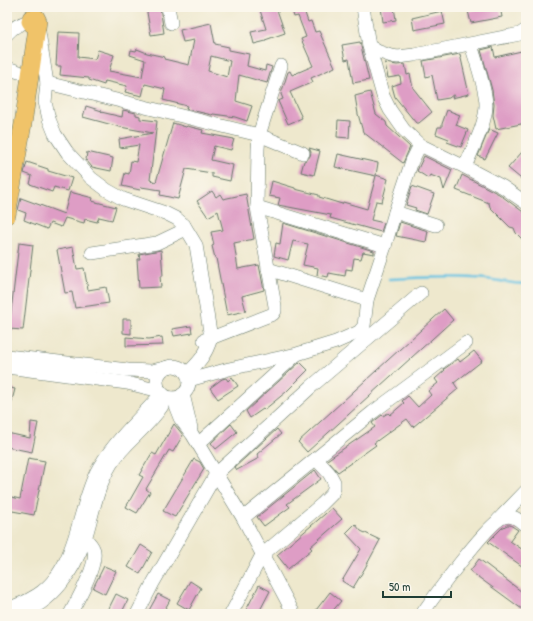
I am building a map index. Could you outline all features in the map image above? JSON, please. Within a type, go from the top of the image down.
[{"type":"main road","points":[[7,150],[13,70],[35,18]]},
{"type":"main road","points":[[7,215],[23,124],[35,18]]},
{"type":"street","points":[[168,7],[171,24]]},
{"type":"street","points":[[363,7],[369,46],[383,96],[390,110],[404,130],[420,145],[504,187],[526,203]]},
{"type":"street","points":[[7,34],[12,29],[35,18],[47,83],[45,102],[49,119],[56,134],[68,152],[91,178],[107,190],[124,199],[165,213],[177,219],[187,229],[196,245],[207,343],[199,362],[188,377]]},
{"type":"street","points":[[369,46],[377,51],[398,57],[471,45],[520,34],[526,30]]},
{"type":"street","points":[[465,167],[482,124],[486,105],[485,96],[471,45]]},
{"type":"street","points":[[207,343],[273,314],[275,311],[276,306],[257,207],[258,149],[259,135],[281,66]]},
{"type":"street","points":[[47,83],[259,135],[303,153]]},
{"type":"street","points":[[367,331],[367,300],[412,161],[420,145]]},
{"type":"street","points":[[257,207],[385,246]]},
{"type":"street","points":[[395,212],[436,225]]},
{"type":"street","points":[[92,252],[157,242],[187,229]]},
{"type":"street","points":[[268,269],[367,300]]},
{"type":"street","points":[[136,614],[216,474],[312,386],[367,331],[420,293]]},
{"type":"street","points":[[188,377],[297,354],[343,340],[359,332],[367,331]]},
{"type":"street","points":[[243,518],[373,412],[466,343]]},
{"type":"street","points":[[195,438],[297,354]]},
{"type":"street","points":[[7,356],[128,370],[151,370],[169,366],[180,368],[188,377],[189,385],[169,395],[112,448],[96,474],[88,496],[76,561],[67,577],[56,591],[42,603],[19,614]]},
{"type":"street","points":[[169,366],[160,373],[157,384],[169,395],[180,418],[195,438],[243,518],[294,614]]},
{"type":"street","points":[[7,367],[127,383],[169,395]]},
{"type":"street","points":[[231,614],[262,555],[332,494],[334,482],[329,473],[316,459]]},
{"type":"street","points":[[422,614],[483,536],[526,491]]},
{"type":"street","points":[[498,520],[504,516],[513,517],[526,526]]},
{"type":"street","points":[[7,609],[33,598],[47,587],[60,572],[80,536]]},
{"type":"street","points":[[70,614],[92,566],[95,555],[94,548],[80,536]]},
{"type":"building","points":[[146,7],[160,7],[164,33],[151,35]]},
{"type":"building","points":[[259,7],[276,7],[285,33],[254,44],[251,32],[266,29]]},
{"type":"building","points":[[291,7],[303,7],[308,22],[311,21],[315,32],[319,31],[335,67],[311,78],[313,82],[290,92],[302,118],[288,124],[278,101],[283,99],[281,94],[288,72],[290,71],[292,75],[313,66],[301,39],[306,37],[298,16],[294,17]]},
{"type":"building","points":[[381,7],[394,7],[396,20],[383,22]]},
{"type":"building","points":[[487,7],[500,7],[502,17],[471,23],[468,11]]},
{"type":"building","points":[[442,11],[445,24],[414,30],[412,18]]},
{"type":"building","points":[[211,23],[215,44],[229,47],[229,50],[249,54],[247,66],[265,71],[266,65],[272,67],[267,83],[239,75],[236,101],[252,106],[247,121],[235,117],[212,115],[186,109],[187,106],[163,100],[165,89],[145,84],[142,96],[125,92],[127,86],[105,81],[104,85],[89,80],[89,78],[60,75],[61,66],[56,66],[58,32],[79,33],[78,57],[95,59],[98,50],[114,55],[109,71],[142,77],[145,60],[130,55],[131,50],[136,51],[137,49],[165,57],[164,59],[189,65],[194,40],[183,42],[180,30]],"holes":[[[211,56],[230,61],[227,77],[208,71]]]},
{"type":"building","points":[[360,42],[369,80],[353,83],[349,59],[345,60],[342,45]]},
{"type":"building","points":[[493,47],[495,57],[526,50],[526,123],[496,129],[493,115],[494,105],[492,90],[481,50]]},
{"type":"building","points":[[460,54],[469,94],[452,98],[454,94],[449,98],[437,100],[432,75],[426,77],[423,61]]},
{"type":"building","points":[[385,63],[397,65],[405,64],[407,75],[410,74],[413,88],[432,112],[419,123],[416,123],[395,97],[392,86],[401,83],[400,76],[388,78]]},
{"type":"building","points":[[370,92],[376,114],[386,122],[387,126],[410,147],[403,163],[363,132],[355,96]]},
{"type":"building","points":[[86,106],[102,111],[101,112],[122,117],[123,110],[136,113],[136,115],[140,116],[140,119],[157,121],[150,180],[156,182],[173,123],[203,130],[202,133],[234,139],[231,150],[214,146],[211,160],[233,165],[230,181],[212,177],[212,173],[186,169],[178,199],[160,195],[161,190],[141,187],[140,190],[122,186],[125,173],[129,174],[131,161],[136,162],[139,145],[120,148],[119,139],[153,133],[120,127],[83,117]]},
{"type":"building","points":[[447,110],[460,115],[456,125],[468,130],[461,147],[447,142],[449,139],[436,134],[438,127],[442,127]]},
{"type":"building","points":[[338,120],[350,121],[349,138],[337,137]]},
{"type":"building","points":[[489,129],[498,133],[485,159],[478,156]]},
{"type":"building","points":[[309,148],[320,151],[314,175],[301,172],[304,161],[310,156],[311,152]]},
{"type":"building","points":[[87,152],[113,158],[111,171],[92,167],[86,160]]},
{"type":"building","points":[[522,152],[526,155],[526,183],[508,168]]},
{"type":"building","points":[[338,154],[378,163],[376,175],[388,179],[382,202],[376,201],[371,220],[384,223],[381,232],[330,218],[331,215],[278,205],[280,198],[269,196],[272,181],[319,195],[319,197],[342,204],[343,202],[367,209],[376,176],[335,167]]},
{"type":"building","points":[[424,156],[452,170],[444,190],[441,179],[430,175],[428,178],[417,171]]},
{"type":"building","points":[[27,162],[48,169],[48,171],[72,178],[68,191],[54,187],[52,192],[30,184],[32,176],[24,173]]},
{"type":"building","points":[[462,175],[499,194],[526,214],[526,243],[516,233],[514,228],[510,227],[490,207],[489,203],[456,190]]},
{"type":"building","points":[[412,186],[434,194],[427,214],[406,205]]},
{"type":"building","points":[[212,191],[216,197],[220,194],[223,199],[246,194],[254,239],[234,243],[238,269],[259,265],[264,290],[242,296],[246,311],[227,315],[216,258],[212,246],[214,245],[211,232],[223,230],[218,211],[208,217],[197,201]]},
{"type":"building","points":[[70,192],[93,198],[92,201],[116,207],[112,220],[99,217],[97,222],[85,219],[84,223],[65,218],[61,227],[50,223],[47,229],[24,220],[26,213],[18,210],[21,198],[64,214]]},
{"type":"building","points":[[400,222],[428,231],[426,242],[396,236]]},
{"type":"building","points":[[283,223],[374,251],[374,254],[363,252],[361,259],[354,258],[352,270],[346,269],[345,276],[329,273],[328,277],[317,275],[318,268],[303,265],[308,244],[293,241],[288,260],[274,256],[276,243],[280,244]]},
{"type":"building","points":[[19,243],[33,245],[23,330],[9,329]]},
{"type":"building","points":[[73,247],[77,269],[84,268],[88,290],[106,287],[109,303],[75,308],[72,292],[65,293],[57,250]]},
{"type":"building","points":[[161,250],[163,276],[160,276],[161,287],[139,288],[137,259],[140,259],[139,254]]},
{"type":"building","points":[[444,309],[453,320],[307,452],[298,442]]},
{"type":"building","points":[[123,319],[131,319],[131,334],[123,333]]},
{"type":"building","points":[[191,326],[192,333],[174,336],[172,329]]},
{"type":"building","points":[[126,337],[149,339],[162,337],[163,345],[126,346]]},
{"type":"building","points":[[474,351],[482,361],[454,383],[458,389],[413,427],[407,419],[374,443],[376,445],[338,472],[327,460],[375,427],[372,423],[382,415],[383,416],[388,413],[390,415],[404,403],[402,401],[408,396],[418,407],[431,395],[428,391],[438,383],[435,379],[445,370],[444,369],[458,359],[460,362]]},
{"type":"building","points":[[300,362],[308,370],[286,392],[264,410],[263,409],[250,418],[246,411]]},
{"type":"building","points":[[232,377],[238,386],[218,399],[210,388],[222,379],[226,378],[228,381]]},
{"type":"building","points":[[7,387],[15,389],[9,412],[7,411]]},
{"type":"building","points":[[31,422],[38,423],[32,452],[7,447],[7,433],[30,438]]},
{"type":"building","points":[[174,424],[183,435],[173,452],[169,450],[146,489],[150,492],[137,513],[126,507],[143,477],[139,475],[152,453],[156,455]]},
{"type":"building","points":[[231,424],[237,432],[216,449],[211,443]]},
{"type":"building","points":[[277,429],[281,434],[257,454],[259,458],[237,470],[235,467]]},
{"type":"building","points":[[28,458],[45,461],[34,515],[7,510],[7,496],[20,499]]},
{"type":"building","points":[[194,459],[200,462],[204,469],[175,517],[163,511]]},
{"type":"building","points":[[315,470],[321,479],[287,504],[290,507],[264,526],[257,517]]},
{"type":"building","points":[[332,508],[342,519],[310,547],[312,549],[288,569],[277,555]]},
{"type":"building","points":[[355,524],[361,531],[380,540],[353,588],[342,581],[361,549],[346,533]]},
{"type":"building","points":[[507,525],[510,525],[518,530],[510,541],[526,552],[526,569],[488,542]]},
{"type":"building","points":[[141,545],[152,552],[140,574],[128,567]]},
{"type":"building","points":[[479,559],[526,595],[526,612],[470,571]]},
{"type":"building","points":[[104,566],[116,571],[105,594],[93,588]]},
{"type":"building","points":[[190,581],[201,588],[189,610],[177,603]]},
{"type":"building","points":[[259,585],[270,591],[258,614],[244,614]]},
{"type":"building","points":[[330,592],[341,601],[330,614],[313,614]]},
{"type":"building","points":[[116,594],[128,600],[121,614],[106,614]]},
{"type":"building","points":[[158,594],[170,600],[162,614],[147,614]]},
{"type":"waterway","points":[[389,279],[462,277],[526,284]]}]
